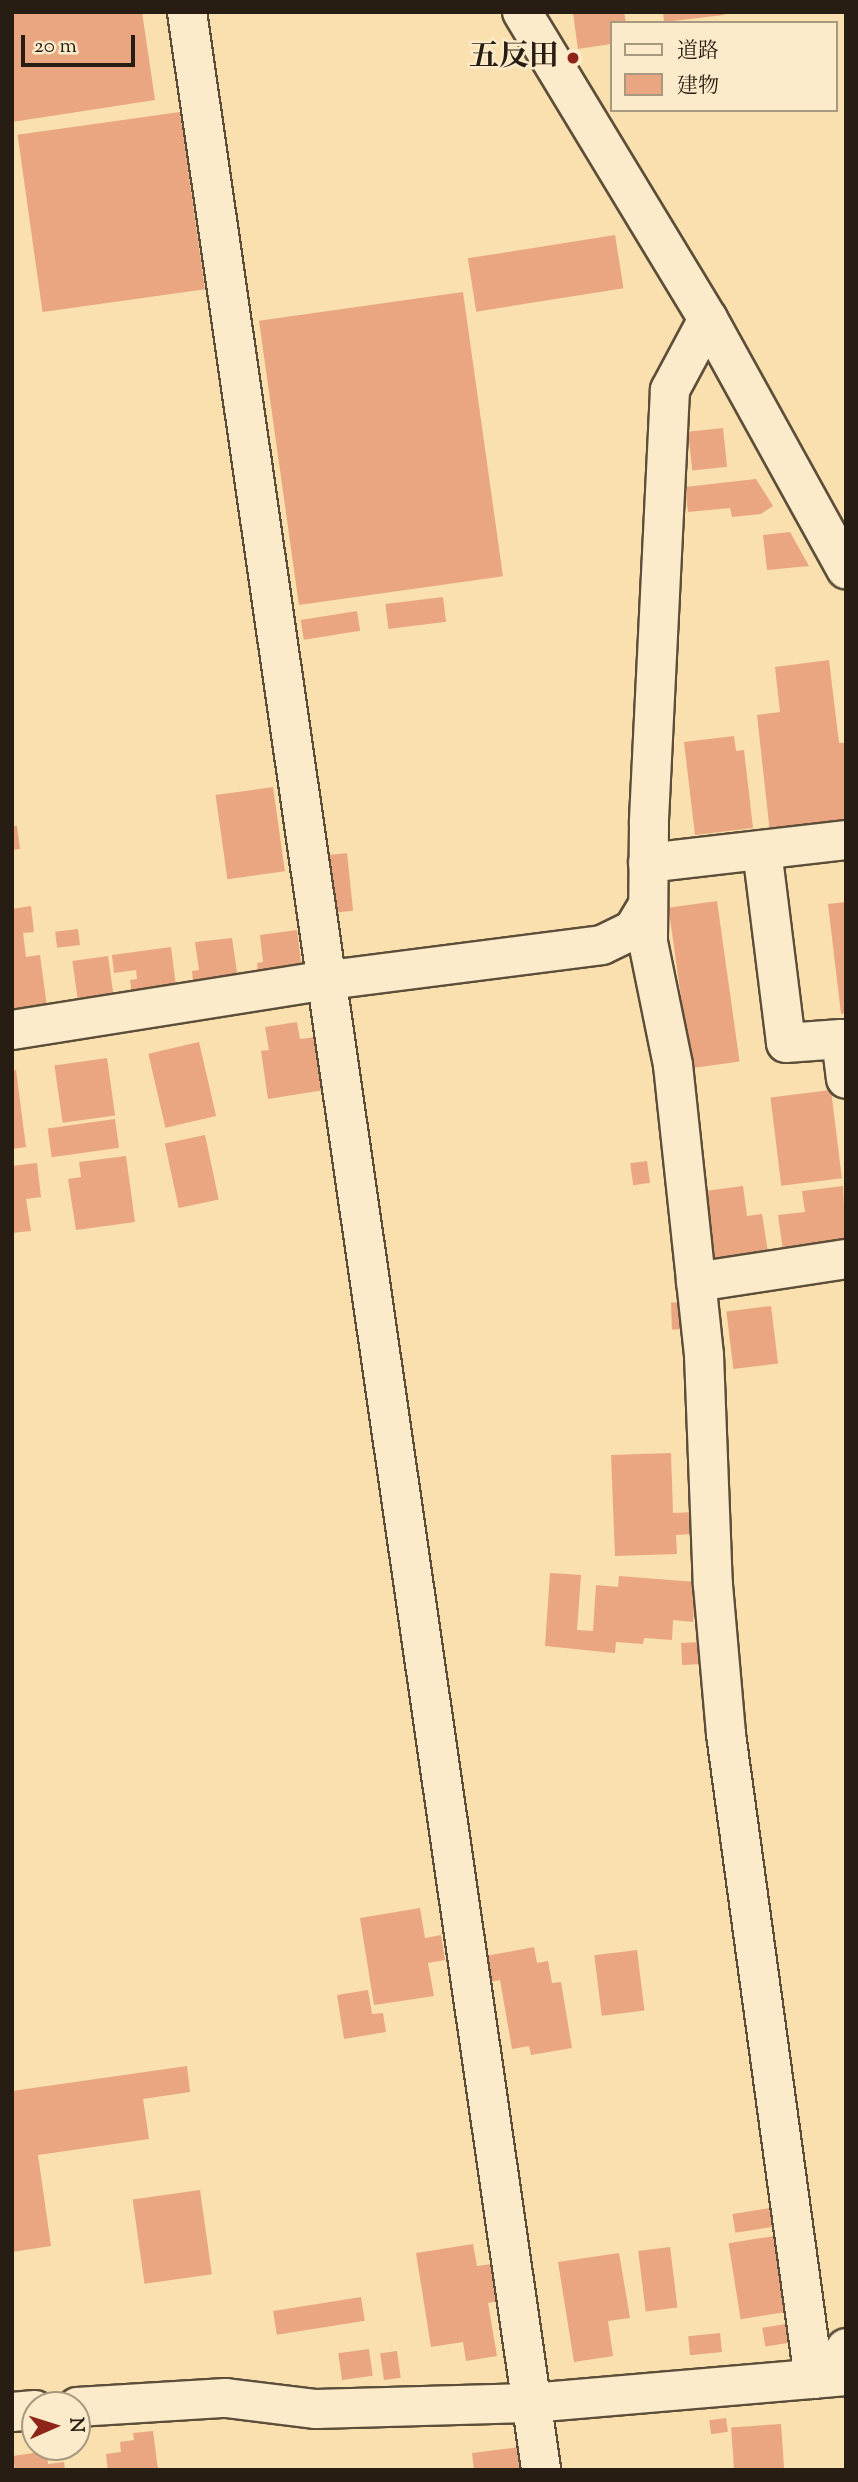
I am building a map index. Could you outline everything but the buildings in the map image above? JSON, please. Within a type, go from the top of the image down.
[{"type":"street","points":[[187,12],[541,2470]]},
{"type":"street","points":[[522,12],[708,319],[846,569]]},
{"type":"street","points":[[91,2406],[226,2398],[316,2409],[531,2403],[833,2370],[726,1734],[713,1585],[704,1355],[673,1065],[649,942],[648,863],[670,390],[708,319]]},
{"type":"street","points":[[648,863],[846,840]]},
{"type":"street","points":[[762,850],[786,1043],[842,1039],[846,1079]]},
{"type":"street","points":[[12,1030],[328,980],[602,946],[633,930],[648,905]]},
{"type":"street","points":[[696,1282],[846,1259]]},
{"type":"place","name":"五反田","points":[[573,58]]}]
